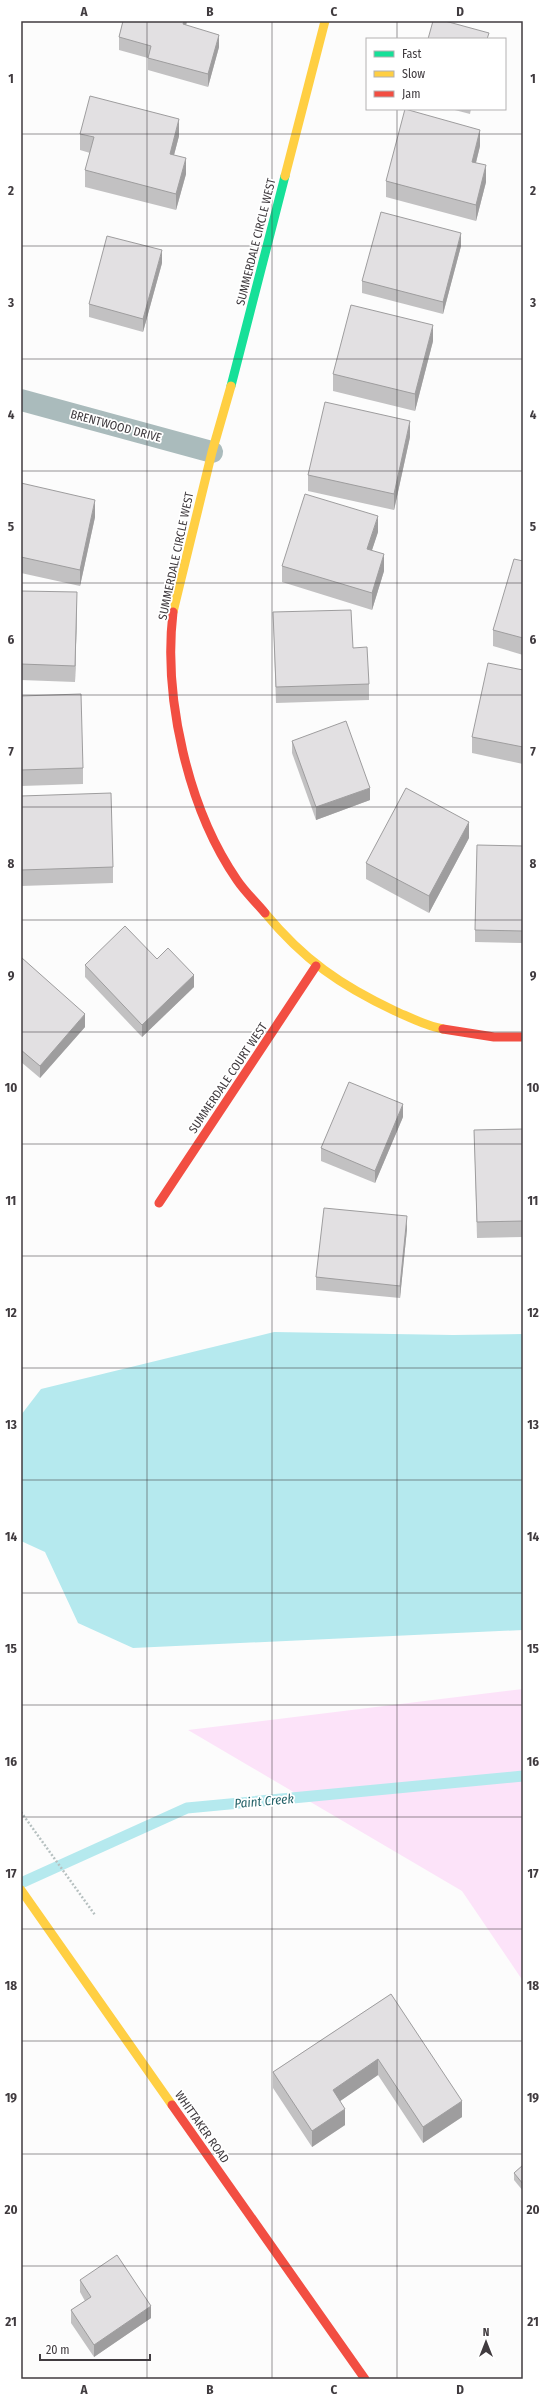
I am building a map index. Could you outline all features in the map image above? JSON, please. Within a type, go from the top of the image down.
[{"type":"street","name":"SUMMERDALE CIRCLE WEST","points":[[325,21],[235,373],[212,452],[173,613],[170,654],[180,748],[203,817],[237,880],[282,934],[316,966],[366,998],[429,1027],[494,1037],[523,1037]]},
{"type":"street","name":"BRENTWOOD DRIVE","points":[[21,400],[212,452]]},
{"type":"street","name":"SUMMERDALE COURT WEST","points":[[159,1203],[316,966]]},
{"type":"street","name":"WHITTAKER ROAD","points":[[21,1890],[365,2379]]},
{"type":"path","points":[[21,1812],[94,1915]]},
{"type":"shaded area","points":[[523,1689],[523,1981],[462,1891],[188,1730]]},
{"type":"water","points":[[274,1332],[453,1335],[523,1334],[523,1630],[133,1648],[78,1623],[45,1552],[21,1541],[21,1415],[41,1389]]},
{"type":"building","points":[[123,21],[184,21],[183,24],[219,35],[208,74],[148,58],[151,46],[119,37]]},
{"type":"building","points":[[433,21],[445,21],[489,33],[487,38],[428,38]]},
{"type":"building","points":[[90,96],[179,119],[170,154],[186,158],[176,194],[85,170],[94,137],[80,134]]},
{"type":"building","points":[[405,110],[480,130],[472,162],[486,165],[476,205],[386,181]]},
{"type":"building","points":[[381,212],[461,233],[443,302],[362,281]]},
{"type":"building","points":[[107,236],[162,250],[143,319],[89,304]]},
{"type":"building","points":[[351,305],[433,325],[415,394],[333,374]]},
{"type":"building","points":[[325,402],[410,421],[394,494],[308,475]]},
{"type":"building","points":[[21,483],[95,500],[80,570],[21,557]]},
{"type":"building","points":[[305,494],[378,516],[367,549],[384,554],[372,593],[282,566]]},
{"type":"building","points":[[514,559],[523,561],[523,638],[493,630]]},
{"type":"building","points":[[21,591],[77,592],[75,666],[21,664]]},
{"type":"building","points":[[351,610],[353,648],[367,647],[369,684],[276,687],[273,612]]},
{"type":"building","points":[[488,663],[523,670],[523,747],[472,737]]},
{"type":"building","points":[[81,694],[83,768],[21,770],[21,696]]},
{"type":"building","points":[[346,721],[370,788],[316,807],[292,741]]},
{"type":"building","points":[[406,788],[469,822],[429,896],[366,863]]},
{"type":"building","points":[[111,793],[113,867],[21,870],[21,796]]},
{"type":"building","points":[[477,845],[523,846],[523,931],[475,930]]},
{"type":"building","points":[[125,926],[157,959],[168,948],[194,975],[142,1025],[85,965]]},
{"type":"building","points":[[22,958],[85,1014],[40,1066],[21,1050]]},
{"type":"building","points":[[349,1082],[403,1104],[375,1171],[321,1148]]},
{"type":"building","points":[[523,1129],[523,1221],[477,1222],[474,1130]]},
{"type":"building","points":[[324,1208],[407,1216],[400,1286],[316,1277]]},
{"type":"building","points":[[391,1994],[462,2101],[423,2127],[378,2059],[333,2090],[345,2109],[312,2131],[273,2072]]},
{"type":"building","points":[[523,2165],[523,2184],[514,2173]]},
{"type":"building","points":[[117,2255],[151,2306],[94,2345],[71,2310],[91,2297],[80,2280]]},
{"type":"waterway","name":"Paint Creek","points":[[21,1883],[187,1808],[523,1776]]},
{"type":"traffic: fast","points":[[231,386],[285,176]]},
{"type":"traffic: slow","points":[[285,176],[325,21]]},
{"type":"traffic: slow","points":[[173,612],[212,452],[231,386]]},
{"type":"traffic: slow","points":[[265,913],[309,958],[340,981],[395,1011],[425,1024],[443,1029]]},
{"type":"traffic: slow","points":[[21,1890],[172,2105]]},
{"type":"traffic: jam","points":[[173,612],[171,645],[172,680],[176,716],[183,752],[193,787],[205,820],[220,852],[237,880],[265,913]]},
{"type":"traffic: jam","points":[[159,1203],[316,966]]},
{"type":"traffic: jam","points":[[443,1029],[494,1037],[523,1037]]},
{"type":"traffic: jam","points":[[172,2105],[365,2379]]}]
